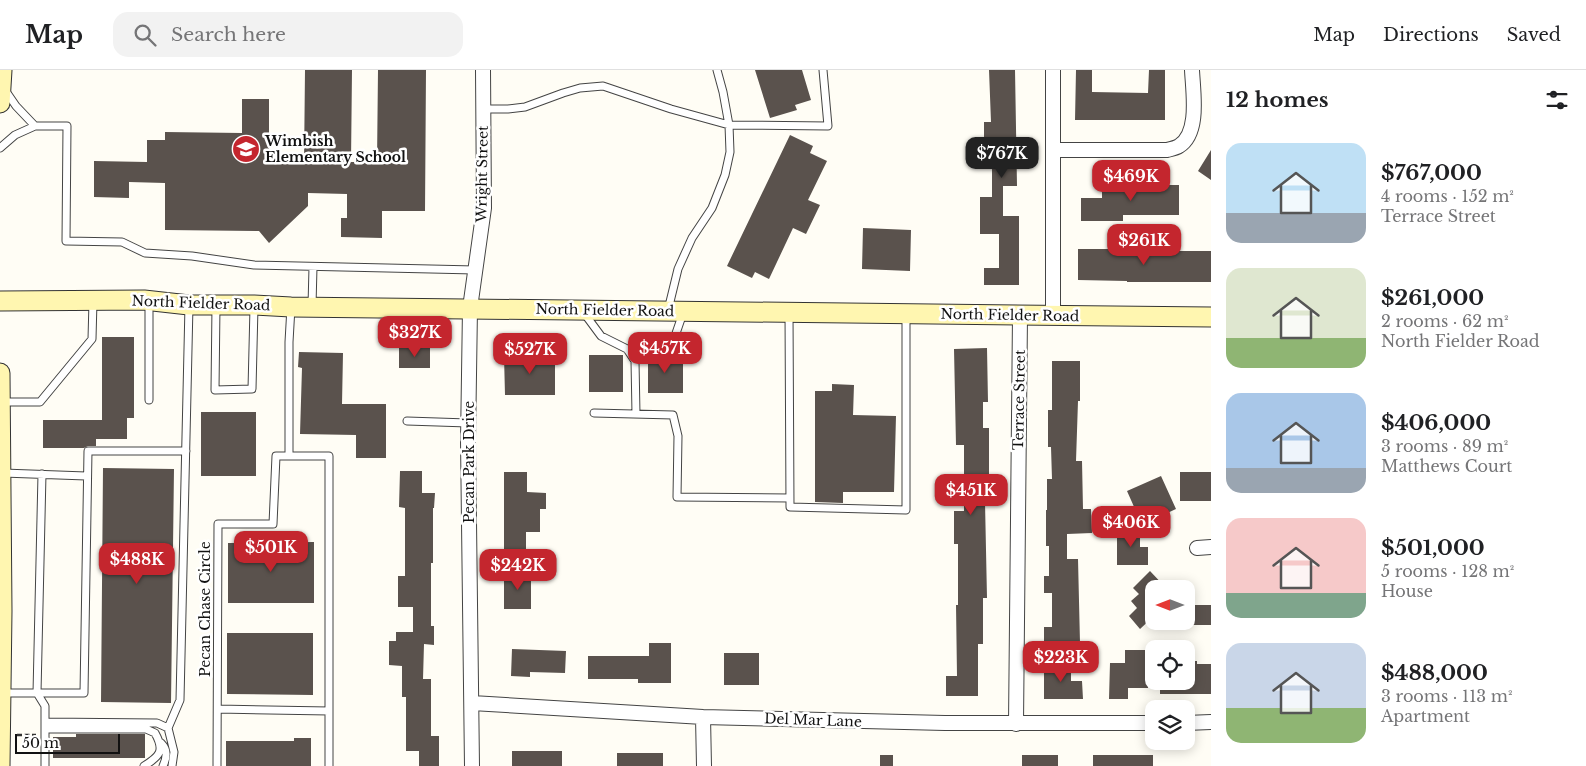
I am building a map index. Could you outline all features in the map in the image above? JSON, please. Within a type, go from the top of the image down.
[{"type":"main road","points":[[0,104],[1,77]]},
{"type":"main road","name":"North Fielder Road","points":[[0,301],[149,300],[216,306],[1211,317]]},
{"type":"main road","points":[[0,373],[0,766]]},
{"type":"street","name":"Wright Street","points":[[470,308],[484,208],[483,70]]},
{"type":"street","points":[[1053,70],[1053,315]]},
{"type":"street","points":[[1054,150],[1167,150],[1179,146],[1189,136],[1193,124],[1192,70]]},
{"type":"street","name":"Pecan Park Drive","points":[[470,308],[468,423],[472,766]]},
{"type":"street","name":"Terrace Street","points":[[1016,724],[1020,315]]},
{"type":"street","name":"Del Mar Lane","points":[[472,703],[703,717],[1016,724],[1145,723]]},
{"type":"street","points":[[703,717],[704,766]]},
{"type":"street","points":[[1195,723],[1211,722]]},
{"type":"lane","points":[[635,361],[641,352],[668,346],[673,342],[678,269],[692,238],[712,208],[724,175],[730,152],[729,126],[717,70]]},
{"type":"lane","points":[[483,109],[525,107],[580,88],[603,86],[729,126],[828,126],[823,70]]},
{"type":"lane","points":[[1,77],[16,106],[34,126]]},
{"type":"lane","points":[[0,148],[15,135],[34,126],[66,126],[66,241],[122,242],[145,253],[192,256],[254,265],[476,270]]},
{"type":"lane","points":[[312,307],[313,267]]},
{"type":"lane","points":[[0,402],[40,402],[92,339],[93,300]]},
{"type":"lane","points":[[148,400],[149,300]]},
{"type":"lane","name":"Pecan Chase Circle","points":[[168,728],[180,700],[189,305]]},
{"type":"lane","points":[[216,306],[215,390],[252,389],[254,305]]},
{"type":"lane","points":[[291,306],[289,342],[289,456],[329,456],[329,766]]},
{"type":"lane","points":[[581,310],[602,336],[627,349],[635,361],[636,414]]},
{"type":"lane","points":[[789,312],[790,507],[906,510],[906,313]]},
{"type":"lane","points":[[594,414],[673,415],[678,436],[676,497],[790,498]]},
{"type":"lane","points":[[407,422],[468,423]]},
{"type":"lane","points":[[1,693],[84,693],[86,476],[88,451],[186,451]]},
{"type":"lane","name":"Pecan Chase Circle","points":[[217,766],[218,524],[273,524],[276,456],[289,456]]},
{"type":"lane","points":[[0,473],[86,476]]},
{"type":"lane","points":[[42,474],[37,693],[45,706],[45,766]]},
{"type":"lane","points":[[218,710],[329,711]]},
{"type":"lane","points":[[45,726],[81,722],[157,723],[168,728],[174,752],[172,766]]},
{"type":"lane","points":[[45,726],[146,729],[156,733],[166,748],[167,754],[163,766]]},
{"type":"lane","points":[[144,766],[155,759],[161,751],[161,743]]},
{"type":"building","points":[[305,70],[352,70],[351,162],[377,162],[378,70],[426,70],[425,211],[382,211],[382,238],[341,237],[341,218],[347,218],[347,194],[308,193],[308,206],[269,243],[259,231],[165,230],[165,183],[129,182],[129,198],[94,197],[94,161],[147,162],[147,140],[165,140],[165,132],[242,133],[242,99],[269,99],[269,163],[304,164]]},
{"type":"building","points":[[755,70],[802,70],[811,100],[795,105],[797,110],[770,118]]},
{"type":"building","points":[[989,70],[1015,70],[1017,186],[1003,186],[1003,216],[1019,216],[1019,285],[984,285],[984,268],[999,268],[999,234],[980,234],[980,197],[992,197],[992,138],[984,138],[984,122],[991,122]]},
{"type":"building","points":[[1076,70],[1092,70],[1092,92],[1148,93],[1149,70],[1165,70],[1165,120],[1075,120]]},
{"type":"building","points":[[790,135],[813,146],[810,153],[827,161],[808,200],[820,205],[806,234],[793,228],[769,279],[755,272],[752,278],[727,266]]},
{"type":"building","points":[[1211,150],[1211,180],[1198,171]]},
{"type":"building","points":[[1102,182],[1123,182],[1123,185],[1179,185],[1179,215],[1123,215],[1123,221],[1081,221],[1081,198],[1102,198]]},
{"type":"building","points":[[863,228],[911,230],[910,271],[862,269]]},
{"type":"building","points":[[1078,249],[1211,251],[1211,282],[1078,280]]},
{"type":"building","points":[[102,337],[134,337],[134,418],[127,418],[127,439],[96,439],[96,446],[84,448],[43,448],[43,420],[102,420]]},
{"type":"building","points":[[399,348],[430,348],[430,368],[399,368]]},
{"type":"building","points":[[987,348],[988,402],[983,402],[983,428],[989,428],[989,502],[985,502],[987,598],[983,598],[983,644],[978,644],[978,696],[946,696],[946,676],[957,676],[956,605],[958,605],[958,544],[954,544],[954,511],[964,511],[964,445],[956,445],[954,349]]},
{"type":"building","points":[[299,352],[343,353],[342,404],[386,404],[386,458],[356,458],[356,435],[300,434],[302,368],[298,367]]},
{"type":"building","points":[[589,355],[623,355],[623,392],[589,392]]},
{"type":"building","points":[[648,355],[683,356],[683,393],[648,393]]},
{"type":"building","points":[[504,356],[555,356],[555,395],[505,395]]},
{"type":"building","points":[[1052,361],[1080,361],[1080,401],[1078,401],[1076,461],[1082,461],[1083,509],[1091,509],[1092,533],[1067,534],[1067,559],[1078,559],[1080,643],[1044,643],[1044,627],[1052,627],[1052,593],[1044,593],[1044,576],[1049,576],[1049,546],[1046,546],[1046,510],[1047,479],[1052,479],[1051,447],[1048,447],[1048,410],[1052,410]]},
{"type":"building","points":[[832,384],[854,385],[853,415],[896,416],[894,492],[843,492],[843,503],[815,502],[815,391],[832,391]]},
{"type":"building","points":[[201,412],[256,412],[256,476],[201,476]]},
{"type":"building","points":[[103,468],[174,469],[171,703],[101,702]]},
{"type":"building","points":[[400,471],[422,471],[422,493],[435,493],[433,508],[433,563],[431,563],[431,626],[434,626],[434,645],[424,644],[423,679],[431,679],[431,736],[439,736],[439,766],[419,766],[419,751],[406,751],[406,697],[402,697],[402,666],[389,665],[389,641],[396,641],[396,632],[413,632],[413,607],[398,607],[398,576],[405,576],[405,508],[399,507]]},
{"type":"building","points":[[504,472],[527,472],[527,492],[546,493],[546,509],[540,509],[540,532],[526,532],[526,550],[504,550]]},
{"type":"building","points":[[1180,472],[1211,472],[1211,501],[1180,501]]},
{"type":"building","points":[[1161,476],[1176,509],[1163,515],[1160,508],[1139,518],[1127,491]]},
{"type":"building","points":[[1117,528],[1140,528],[1140,547],[1148,547],[1148,565],[1117,565]]},
{"type":"building","points":[[314,542],[314,603],[228,603],[228,543]]},
{"type":"building","points":[[1150,571],[1158,580],[1145,580],[1145,624],[1140,629],[1129,616],[1137,608],[1131,601],[1139,594],[1133,588]]},
{"type":"building","points":[[504,573],[531,573],[531,609],[504,609]]},
{"type":"building","points":[[1195,605],[1211,605],[1211,625],[1195,625]]},
{"type":"building","points":[[227,633],[313,633],[313,695],[227,694]]},
{"type":"building","points":[[649,643],[671,643],[671,683],[638,683],[638,679],[588,679],[588,656],[649,656]]},
{"type":"building","points":[[512,649],[566,651],[565,673],[530,672],[530,677],[511,676]]},
{"type":"building","points":[[1125,650],[1145,650],[1145,688],[1128,688],[1128,699],[1109,699],[1110,663],[1125,663]]},
{"type":"building","points":[[724,653],[759,653],[759,685],[724,685]]},
{"type":"building","points":[[1195,661],[1197,661],[1197,664],[1211,664],[1211,694],[1160,694],[1160,690],[1195,690]]},
{"type":"building","points":[[1044,663],[1071,663],[1071,681],[1082,681],[1083,699],[1044,699]]},
{"type":"building","points":[[76,734],[145,734],[145,758],[53,758],[53,737],[76,737]]},
{"type":"building","points":[[294,738],[311,738],[311,766],[226,766],[226,741],[294,741]]},
{"type":"building","points":[[512,751],[562,751],[562,766],[512,766]]},
{"type":"building","points":[[617,753],[663,753],[663,766],[617,766]]},
{"type":"building","points":[[880,755],[893,755],[893,766],[880,766]]},
{"type":"building","points":[[1022,755],[1058,755],[1058,766],[1022,766]]},
{"type":"building","points":[[1093,755],[1153,755],[1153,766],[1093,766]]},
{"type":"place","name":"Wimbish Elementary School","points":[[246,149]]}]
